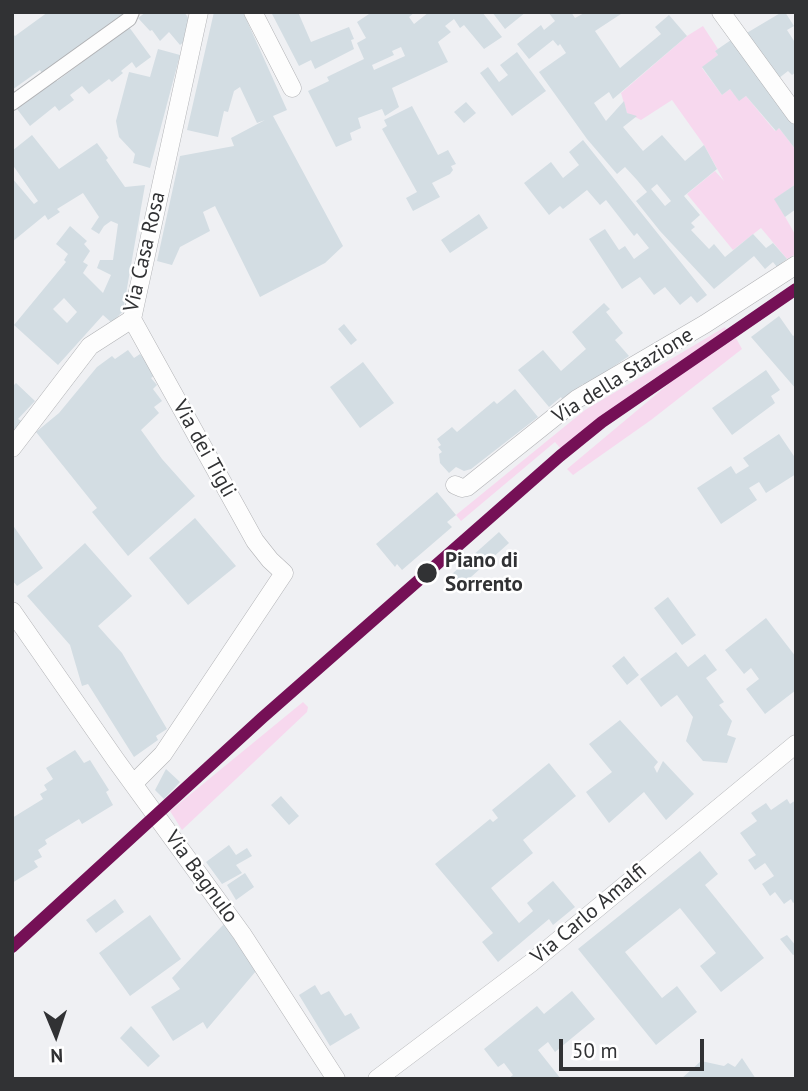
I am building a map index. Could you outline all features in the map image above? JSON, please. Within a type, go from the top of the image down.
[{"type":"street","points":[[12,103],[129,19],[132,12]]},
{"type":"street","name":"Via Casa Rosa","points":[[12,448],[90,346],[132,319],[199,12]]},
{"type":"street","points":[[253,12],[292,88]]},
{"type":"street","points":[[721,12],[796,115]]},
{"type":"street","name":"Via della Stazione","points":[[455,485],[467,487],[578,399],[705,324],[796,265]]},
{"type":"street","name":"Via dei Tigli","points":[[132,319],[255,541],[284,573],[163,754],[133,784]]},
{"type":"street","name":"Via Bagnulo","points":[[12,611],[242,934],[336,1079]]},
{"type":"street","name":"Via Carlo Amalfi","points":[[377,1079],[531,963],[796,744]]},
{"type":"shaded area","points":[[703,26],[718,49],[715,51],[718,55],[702,68],[722,95],[730,89],[739,100],[746,96],[775,131],[779,128],[796,150],[796,184],[775,199],[796,236],[796,254],[787,259],[761,228],[733,250],[687,194],[715,171],[724,181],[704,145],[672,100],[641,120],[627,113],[621,93],[687,36]]},
{"type":"shaded area","points":[[725,327],[727,330],[646,384],[561,449],[555,442],[461,521],[456,515],[585,410]]},
{"type":"shaded area","points":[[736,338],[742,349],[651,420],[573,475],[567,469],[677,377]]},
{"type":"shaded area","points":[[303,702],[308,707],[307,712],[182,830],[170,811]]},
{"type":"building","points":[[48,12],[123,12],[126,15],[43,75],[40,70],[12,90],[12,33],[15,36]]},
{"type":"building","points":[[146,12],[184,12],[193,24],[191,36],[180,45],[169,32],[160,41],[138,18]]},
{"type":"building","points":[[214,12],[243,12],[287,110],[273,116],[343,246],[325,263],[260,297],[215,206],[203,212],[210,231],[180,247],[172,265],[157,261],[180,156],[234,146],[231,138],[265,120],[257,123],[240,87],[234,91],[228,112],[224,111],[218,137],[187,130]]},
{"type":"building","points":[[271,12],[298,12],[311,42],[349,27],[354,39],[351,40],[354,49],[315,69],[311,60],[299,66]]},
{"type":"building","points":[[372,12],[415,12],[409,17],[414,24],[429,12],[482,12],[502,37],[484,49],[464,25],[460,28],[454,19],[445,26],[451,32],[438,42],[448,62],[392,88],[399,107],[385,116],[382,109],[358,118],[361,128],[350,133],[352,140],[336,147],[308,91],[329,81],[327,77],[364,59],[357,43],[366,38],[357,22]],"holes":[[[401,47],[405,56],[374,70],[372,65],[394,55],[392,51]]]},
{"type":"building","points":[[492,12],[526,12],[505,29]]},
{"type":"building","points":[[548,12],[571,12],[575,18],[586,12],[624,12],[595,31],[620,68],[661,34],[655,27],[669,15],[687,36],[613,99],[609,92],[594,103],[606,121],[624,101],[627,113],[637,116],[623,127],[643,151],[662,135],[685,161],[704,145],[717,169],[684,196],[700,215],[691,223],[695,227],[691,230],[709,249],[714,244],[725,257],[753,234],[766,248],[773,243],[787,259],[777,267],[773,262],[765,269],[754,256],[714,289],[636,201],[647,192],[625,167],[617,174],[587,139],[539,72],[566,53],[560,44],[558,46],[553,40],[529,59],[517,44],[541,25],[544,30],[555,21]],"holes":[[[657,184],[671,201],[665,206],[651,189]]]},
{"type":"building","points":[[785,12],[794,26],[787,30],[796,44],[796,72],[792,75],[788,71],[774,82],[740,37]]},
{"type":"building","points":[[129,27],[151,57],[136,68],[132,62],[112,82],[109,79],[89,94],[82,86],[70,95],[74,100],[59,111],[55,106],[30,126],[14,105],[53,76],[57,81]]},
{"type":"building","points":[[731,40],[796,119],[796,150],[779,128],[776,131],[746,96],[739,101],[730,89],[722,95],[702,67],[718,55],[715,51]]},
{"type":"building","points":[[158,49],[180,55],[150,168],[133,163],[135,154],[119,137],[116,121],[129,72],[150,77]]},
{"type":"building","points":[[517,52],[546,91],[512,116],[480,73],[488,67],[499,82],[508,75],[500,65]]},
{"type":"building","points":[[466,102],[476,113],[464,123],[454,112]]},
{"type":"building","points":[[412,106],[438,155],[448,150],[456,164],[451,166],[453,170],[450,174],[432,183],[440,197],[413,211],[406,198],[417,192],[382,129],[387,126],[384,120]]},
{"type":"building","points":[[32,135],[59,169],[97,143],[125,187],[145,185],[123,311],[112,323],[103,315],[58,365],[14,325],[66,262],[64,260],[68,254],[56,244],[70,226],[87,241],[84,244],[90,251],[83,262],[88,265],[83,273],[103,293],[111,275],[97,268],[100,260],[113,260],[118,224],[111,221],[99,234],[91,229],[99,217],[83,193],[57,209],[60,212],[48,220],[45,215],[12,242],[12,178],[34,204],[38,201],[12,164],[12,151]],"holes":[[[64,298],[77,312],[67,323],[53,309]]]},
{"type":"building","points":[[583,140],[707,295],[697,303],[691,296],[680,305],[665,287],[654,295],[640,277],[622,289],[589,239],[605,229],[619,250],[625,246],[634,259],[649,248],[637,233],[634,236],[606,200],[600,205],[587,190],[563,209],[560,206],[549,215],[524,183],[551,162],[563,178],[579,165],[569,152]]},
{"type":"building","points":[[796,184],[796,209],[785,217],[774,199]]},
{"type":"building","points":[[479,214],[488,228],[450,253],[441,240]]},
{"type":"building","points":[[604,303],[610,309],[606,312],[623,333],[615,340],[629,356],[549,407],[518,370],[543,350],[561,371],[586,349],[572,332]]},
{"type":"building","points":[[779,316],[793,336],[796,334],[796,389],[751,337]]},
{"type":"building","points":[[344,324],[357,340],[351,345],[338,329]]},
{"type":"building","points":[[128,350],[134,358],[140,354],[157,374],[151,378],[157,385],[153,389],[162,401],[154,407],[159,413],[141,430],[162,459],[195,496],[128,556],[92,512],[97,508],[36,432],[59,413],[97,367],[112,356],[115,359]]},
{"type":"building","points":[[363,362],[394,403],[360,428],[330,387]]},
{"type":"building","points":[[766,370],[780,390],[771,396],[775,403],[732,435],[712,408]]},
{"type":"building","points":[[16,383],[35,401],[18,419],[25,423],[12,437],[12,387]]},
{"type":"building","points":[[515,389],[538,417],[471,469],[464,471],[456,467],[449,473],[440,463],[439,454],[442,452],[437,439],[452,427],[457,432],[494,401],[497,404]]},
{"type":"building","points":[[779,434],[796,459],[796,474],[766,493],[759,482],[749,488],[757,500],[721,524],[697,488],[731,466],[736,474],[749,466],[743,458]]},
{"type":"building","points":[[437,492],[456,515],[447,522],[452,527],[402,570],[397,564],[395,567],[376,544]]},
{"type":"building","points":[[195,518],[236,566],[188,605],[149,558]]},
{"type":"building","points":[[12,524],[43,568],[17,586],[12,580]]},
{"type":"building","points":[[499,532],[509,543],[462,585],[452,574]]},
{"type":"building","points":[[85,543],[132,596],[98,626],[122,653],[167,729],[156,736],[158,740],[134,757],[88,684],[82,686],[70,645],[27,596]]},
{"type":"building","points":[[668,597],[696,635],[682,645],[654,608]]},
{"type":"building","points":[[766,618],[796,657],[796,690],[765,714],[746,689],[759,679],[751,668],[744,674],[725,650]]},
{"type":"building","points":[[676,652],[688,667],[705,654],[717,670],[706,678],[724,702],[719,705],[732,721],[727,735],[736,738],[727,763],[703,761],[686,741],[693,717],[677,695],[661,707],[640,679]]},
{"type":"building","points":[[624,656],[639,675],[627,685],[612,666]]},
{"type":"building","points":[[620,720],[658,762],[654,767],[657,773],[663,761],[694,794],[666,820],[644,792],[609,823],[586,792],[612,772],[589,744]]},
{"type":"building","points":[[75,750],[84,763],[90,760],[109,790],[106,792],[113,805],[82,824],[79,819],[45,840],[47,844],[38,850],[42,857],[34,861],[38,867],[12,883],[12,818],[43,799],[40,794],[47,790],[44,785],[53,779],[46,768]]},
{"type":"building","points":[[549,763],[576,796],[523,840],[533,853],[491,888],[519,923],[533,911],[527,903],[553,881],[575,907],[553,925],[549,919],[498,962],[482,942],[493,933],[435,864],[490,819],[493,822],[498,818],[492,810]]},
{"type":"building","points":[[166,769],[180,782],[164,799],[155,790]]},
{"type":"building","points":[[281,796],[299,816],[289,825],[271,805]]},
{"type":"building","points":[[787,799],[790,804],[796,800],[796,901],[793,903],[791,899],[784,904],[775,892],[770,896],[762,884],[774,876],[765,863],[755,870],[748,860],[756,855],[740,833],[757,821],[751,813],[766,803],[771,810]]},
{"type":"building","points":[[229,845],[236,855],[247,848],[252,856],[236,865],[242,873],[222,884],[206,862]]},
{"type":"building","points":[[700,851],[718,874],[705,885],[764,958],[721,992],[700,966],[716,953],[680,908],[625,952],[662,998],[677,986],[697,1012],[656,1045],[578,949]]},
{"type":"building","points":[[245,873],[254,887],[236,900],[227,885]]},
{"type":"building","points":[[115,899],[124,912],[96,933],[86,920]]},
{"type":"building","points":[[150,915],[181,959],[130,996],[99,953]]},
{"type":"building","points":[[224,924],[256,971],[207,1029],[203,1022],[173,1041],[151,1007],[180,989],[172,978]]},
{"type":"building","points":[[787,935],[796,946],[796,954],[793,955],[780,939]]},
{"type":"building","points":[[315,985],[321,995],[329,991],[345,1016],[351,1013],[360,1028],[330,1046],[299,995]]},
{"type":"building","points":[[572,991],[595,1019],[555,1052],[548,1042],[538,1050],[561,1079],[508,1079],[513,1075],[504,1063],[498,1067],[484,1049],[537,1006],[544,1014]]},
{"type":"building","points":[[131,1026],[160,1056],[148,1067],[120,1038]]},
{"type":"building","points":[[742,1058],[756,1079],[681,1079],[701,1061],[724,1066],[728,1063],[735,1067]]},
{"type":"transit line","points":[[12,947],[262,718],[560,456],[602,422],[796,289]]},
{"type":"place","name":"Piano di Sorrento","points":[[427,573]]}]
